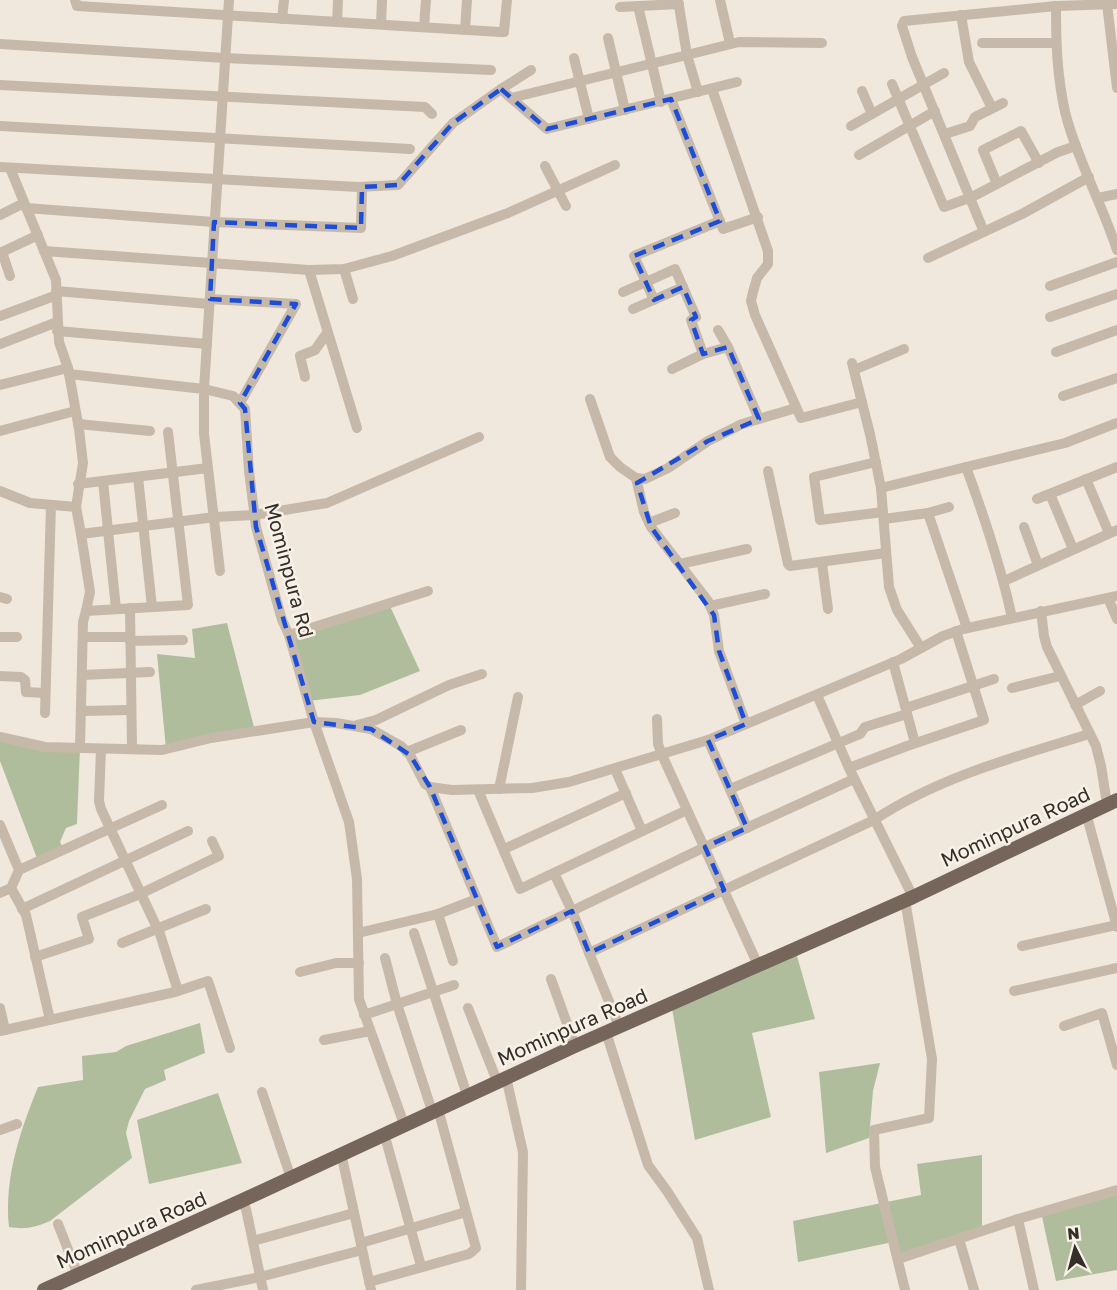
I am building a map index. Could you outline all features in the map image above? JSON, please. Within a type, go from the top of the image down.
[{"type":"main road","name":"Mominpura Road","points":[[49,1289],[502,1079],[909,898],[1112,802]]},
{"type":"street","points":[[75,0],[77,6],[228,17],[504,32],[507,0]]},
{"type":"street","points":[[220,571],[204,434],[204,388],[229,0]]},
{"type":"street","points":[[282,20],[284,0]]},
{"type":"street","points":[[337,22],[338,0]]},
{"type":"street","points":[[381,24],[382,0]]},
{"type":"street","points":[[424,27],[426,0]]},
{"type":"street","points":[[465,30],[467,0]]},
{"type":"street","points":[[720,0],[730,43]]},
{"type":"street","points":[[620,7],[678,2],[687,55],[698,92]]},
{"type":"street","points":[[984,232],[972,197],[912,57],[902,26],[904,21],[1056,6],[1112,4],[1117,88]]},
{"type":"street","points":[[638,6],[652,64],[723,229],[758,217]]},
{"type":"street","points":[[1056,6],[1056,60],[1066,113],[1076,146],[1117,250]]},
{"type":"street","points":[[961,15],[969,62],[992,108]]},
{"type":"street","points":[[608,38],[625,110]]},
{"type":"street","points":[[511,98],[730,43],[822,43]]},
{"type":"street","points":[[982,43],[1056,43]]},
{"type":"street","points":[[0,44],[225,58],[491,70]]},
{"type":"street","points":[[574,58],[589,119]]},
{"type":"street","points":[[5,167],[362,187],[398,185],[453,123],[531,70]]},
{"type":"street","points":[[851,126],[944,73]]},
{"type":"street","points":[[501,89],[548,129],[737,82]]},
{"type":"street","points":[[0,84],[425,107],[432,114]]},
{"type":"street","points":[[892,84],[944,207],[972,197],[1058,152],[1076,146]]},
{"type":"street","points":[[712,89],[768,250],[768,264],[757,278],[751,301],[796,408],[801,418],[862,402]]},
{"type":"street","points":[[862,91],[872,114]]},
{"type":"street","points":[[945,134],[970,126],[975,117],[1002,103]]},
{"type":"street","points":[[859,155],[935,111]]},
{"type":"street","points":[[0,126],[410,149]]},
{"type":"street","points":[[997,184],[983,150],[1002,140],[1021,131],[1039,162]]},
{"type":"street","points":[[45,251],[309,270],[344,269],[392,256],[459,233],[615,165]]},
{"type":"street","points":[[545,166],[566,206]]},
{"type":"street","points":[[5,167],[25,206],[56,280],[58,342],[68,371],[78,424],[83,463],[76,507],[90,592],[83,622],[80,748]]},
{"type":"street","points":[[928,258],[1022,214],[1089,177]]},
{"type":"street","points":[[0,215],[25,206],[214,222],[361,228],[362,187]]},
{"type":"street","points":[[1098,198],[1117,194]]},
{"type":"street","points":[[654,300],[634,256],[720,221]]},
{"type":"street","points":[[10,276],[1,253],[38,235]]},
{"type":"street","points":[[1050,286],[1117,262]]},
{"type":"street","points":[[344,269],[353,299]]},
{"type":"street","points":[[623,292],[675,269],[696,317],[690,320],[704,354]]},
{"type":"street","points":[[309,270],[357,428]]},
{"type":"street","points":[[633,309],[683,287]]},
{"type":"street","points":[[0,316],[57,293],[296,304],[240,403],[232,396],[204,388],[68,371],[0,385]]},
{"type":"street","points":[[1050,317],[1117,294]]},
{"type":"street","points":[[0,344],[57,326],[207,344]]},
{"type":"street","points":[[718,330],[728,347],[759,419]]},
{"type":"street","points":[[1056,352],[1117,330]]},
{"type":"street","points":[[305,377],[300,357],[315,350],[327,333]]},
{"type":"street","points":[[672,369],[704,354],[728,347]]},
{"type":"street","points":[[904,349],[853,366],[876,462],[884,516],[889,586],[892,598],[921,648]]},
{"type":"street","points":[[1064,396],[1117,378]]},
{"type":"street","points":[[590,399],[610,457],[636,478],[645,479],[669,468],[708,441],[742,424],[796,408]]},
{"type":"street","name":"Mominpura Rd","points":[[240,403],[245,409],[254,515],[279,610],[289,635],[314,722],[349,822],[357,879],[359,999],[404,1124]]},
{"type":"street","points":[[0,430],[75,411]]},
{"type":"street","points":[[880,488],[1065,443],[1117,423]]},
{"type":"street","points":[[78,424],[150,431]]},
{"type":"street","points":[[86,611],[188,605],[168,432]]},
{"type":"street","points":[[81,534],[215,517],[254,515],[327,503],[479,437]]},
{"type":"street","points":[[876,462],[814,477],[820,520],[928,513],[949,507]]},
{"type":"street","points":[[966,466],[1004,580],[1012,618]]},
{"type":"street","points":[[1037,499],[1117,467]]},
{"type":"street","points":[[78,484],[208,468]]},
{"type":"street","points":[[768,471],[788,564],[795,566],[886,554]]},
{"type":"street","points":[[138,477],[152,607]]},
{"type":"street","points":[[636,478],[649,523],[710,606],[714,615],[719,651],[746,724]]},
{"type":"street","points":[[1004,580],[1113,531],[1086,480]]},
{"type":"street","points":[[103,481],[116,609]]},
{"type":"street","points":[[0,490],[30,503],[76,507]]},
{"type":"street","points":[[1050,494],[1073,549]]},
{"type":"street","points":[[45,713],[51,505]]},
{"type":"street","points":[[649,523],[675,513]]},
{"type":"street","points":[[849,768],[984,720],[973,686],[962,629],[928,513]]},
{"type":"street","points":[[1024,527],[1038,565]]},
{"type":"street","points":[[680,564],[747,549]]},
{"type":"street","points":[[822,563],[828,609]]},
{"type":"street","points":[[289,635],[428,591]]},
{"type":"street","points":[[710,606],[765,594]]},
{"type":"street","points":[[0,737],[45,747],[162,750],[211,738],[314,722],[356,725],[381,734],[401,746],[407,752],[425,784],[430,787],[478,790],[532,788],[569,782],[708,740],[894,662],[962,629],[1112,597],[1117,619]]},
{"type":"street","points":[[130,608],[132,749]]},
{"type":"street","points":[[1041,611],[1044,636],[1060,676],[1096,746],[1112,802]]},
{"type":"street","points":[[0,637],[17,637]]},
{"type":"street","points":[[83,637],[183,640]]},
{"type":"street","points":[[894,662],[915,743]]},
{"type":"street","points":[[82,675],[150,672]]},
{"type":"street","points":[[356,725],[376,720],[438,689],[482,674]]},
{"type":"street","points":[[0,676],[21,677],[25,680],[26,692],[45,693]]},
{"type":"street","points":[[1012,688],[1060,676]]},
{"type":"street","points":[[730,789],[860,734],[865,726],[994,679]]},
{"type":"street","points":[[1075,705],[1100,691]]},
{"type":"street","points":[[817,694],[909,898],[932,1059],[929,1118],[874,1130],[875,1167],[905,1290]]},
{"type":"street","points":[[499,789],[518,698]]},
{"type":"street","points":[[81,711],[132,710]]},
{"type":"street","points":[[657,719],[658,744],[662,755],[758,965]]},
{"type":"street","points":[[407,752],[461,730]]},
{"type":"street","points":[[589,953],[874,820],[903,801],[976,769],[1089,734]]},
{"type":"street","points":[[708,740],[747,828]]},
{"type":"street","points":[[101,748],[99,801],[157,929],[178,991]]},
{"type":"street","points":[[615,769],[642,831]]},
{"type":"street","points":[[430,787],[497,947],[705,847],[854,779]]},
{"type":"street","points":[[478,790],[520,889],[687,810]]},
{"type":"street","points":[[504,849],[626,793]]},
{"type":"street","points":[[50,1020],[26,915],[5,890],[19,870],[162,805]]},
{"type":"street","points":[[1022,946],[1117,926],[1086,813]]},
{"type":"street","points":[[0,825],[4,849],[19,870]]},
{"type":"street","points":[[22,909],[189,831]]},
{"type":"street","points":[[35,957],[89,939],[82,917],[140,894],[219,856],[212,841]]},
{"type":"street","points":[[554,873],[589,953],[613,1029],[648,1165],[697,1238],[709,1290]]},
{"type":"street","points":[[358,933],[438,914],[477,899]]},
{"type":"street","points":[[122,943],[206,909]]},
{"type":"street","points":[[438,914],[453,961]]},
{"type":"street","points":[[414,933],[467,1095]]},
{"type":"street","points":[[341,1153],[370,1286],[421,1266],[474,1251],[476,1243],[435,1110],[397,1004],[385,958]]},
{"type":"street","points":[[300,972],[336,963],[359,963]]},
{"type":"street","points":[[1014,991],[1117,968]]},
{"type":"street","points":[[551,979],[575,1046]]},
{"type":"street","points":[[0,1008],[2,1030],[178,991],[208,981],[230,1048]]},
{"type":"street","points":[[364,1015],[454,984]]},
{"type":"street","points":[[468,1008],[502,1079],[524,1152],[521,1290]]},
{"type":"street","points":[[1064,1026],[1102,1013],[1117,1065]]},
{"type":"street","points":[[324,1040],[370,1031]]},
{"type":"street","points":[[262,1092],[291,1178]]},
{"type":"street","points":[[0,1130],[17,1124]]},
{"type":"street","points":[[384,1133],[421,1266]]},
{"type":"street","points":[[898,1260],[1018,1219],[1117,1190]]},
{"type":"street","points":[[241,1201],[246,1209],[263,1290]]},
{"type":"street","points":[[196,1290],[260,1277],[466,1212]]},
{"type":"street","points":[[253,1241],[354,1213]]},
{"type":"street","points":[[1018,1219],[1034,1290]]},
{"type":"street","points":[[58,1224],[78,1275]]},
{"type":"street","points":[[959,1239],[974,1290]]},
{"type":"highlighted area","points":[[501,89],[547,129],[671,99],[720,221],[634,256],[654,300],[683,287],[696,317],[691,320],[703,354],[728,347],[759,419],[708,441],[637,483],[651,527],[714,615],[719,651],[746,724],[708,740],[747,828],[705,847],[724,890],[589,953],[572,911],[497,947],[430,787],[410,755],[371,729],[314,722],[256,527],[245,409],[240,403],[296,304],[210,299],[214,222],[361,228],[362,187],[398,185],[453,123]]},
{"type":"green space","points":[[389,604],[420,671],[360,695],[308,701],[289,635]]},
{"type":"green space","points":[[227,623],[255,731],[166,749],[157,654],[195,658],[192,629]]},
{"type":"green space","points":[[0,737],[80,748],[77,824],[66,828],[60,842],[64,850],[38,861],[0,761]]},
{"type":"green space","points":[[795,949],[815,1019],[752,1033],[771,1117],[695,1140],[671,1003]]},
{"type":"green space","points":[[200,1023],[205,1053],[164,1070],[166,1080],[145,1089],[129,1121],[126,1133],[132,1158],[50,1221],[30,1227],[9,1227],[11,1173],[25,1121],[38,1087],[83,1080],[82,1056],[116,1052],[126,1046]]},
{"type":"green space","points":[[880,1063],[873,1091],[869,1138],[826,1153],[819,1072]]},
{"type":"green space","points":[[218,1093],[242,1163],[149,1184],[137,1120]]},
{"type":"green space","points":[[982,1155],[982,1231],[898,1259],[893,1242],[798,1262],[793,1221],[921,1195],[917,1164]]},
{"type":"green space","points":[[1117,1190],[1117,1270],[1056,1281],[1041,1212]]}]
